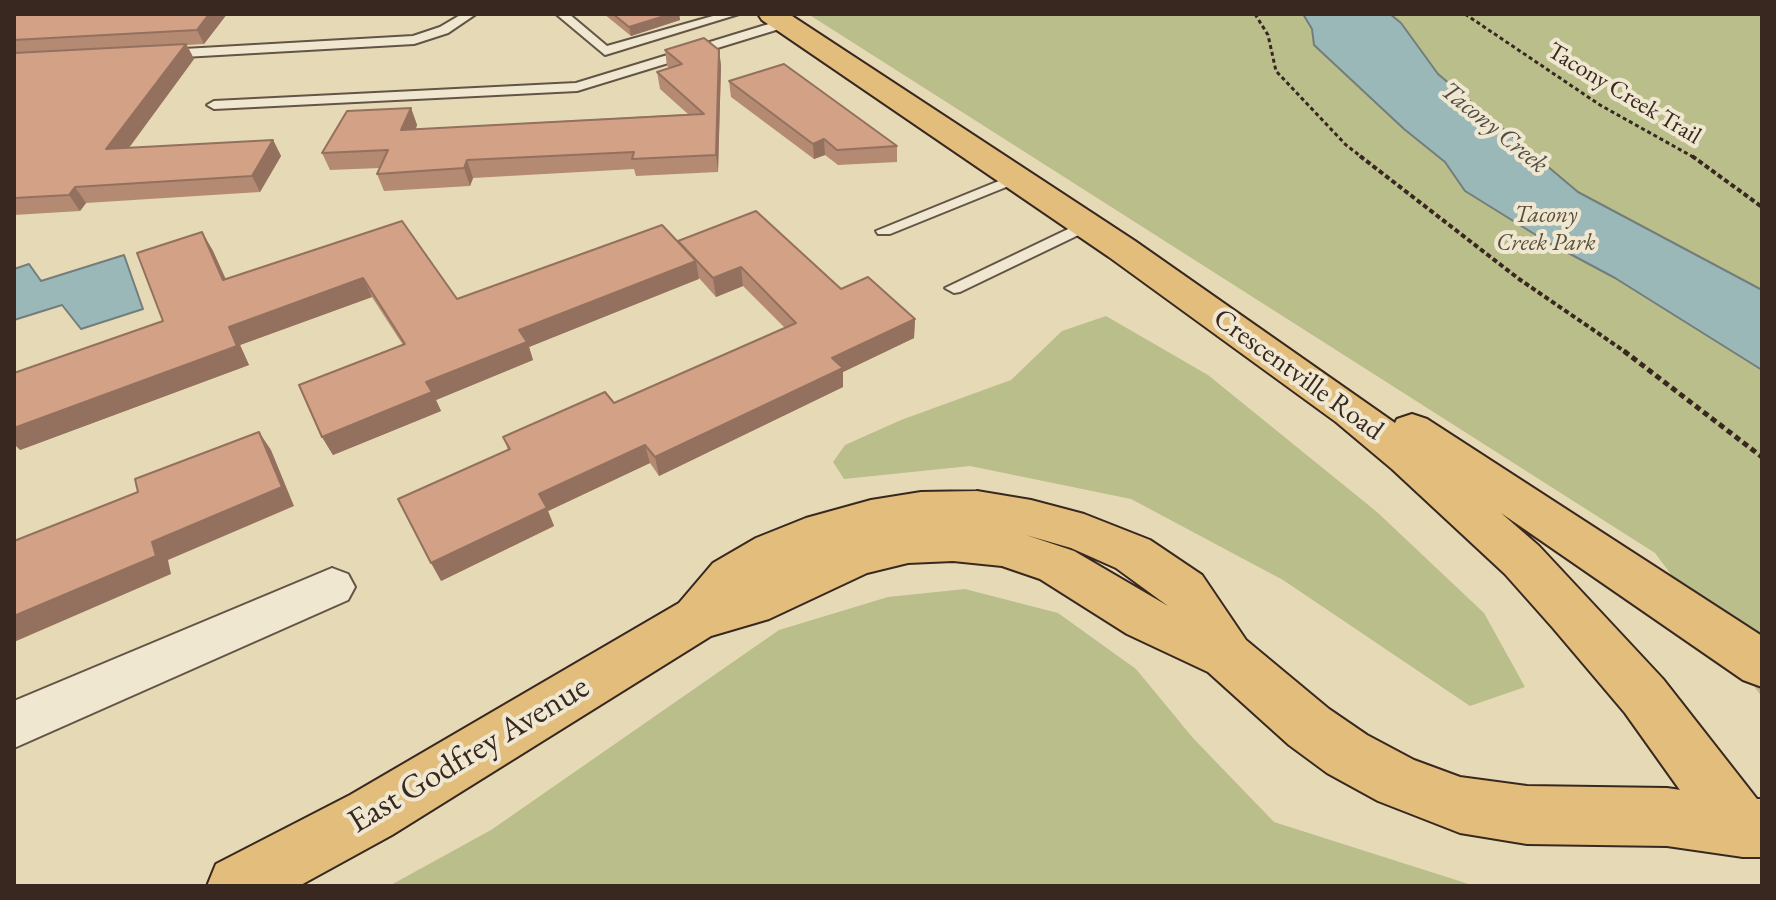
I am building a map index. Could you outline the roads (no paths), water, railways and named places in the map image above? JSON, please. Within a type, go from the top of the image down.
[{"type":"main road","name":"Crescentville Road","points":[[778,18],[1087,225],[1351,411],[1478,519],[1532,570],[1644,696],[1753,828]]},
{"type":"main road","points":[[1127,253],[1379,407],[1762,664]]},
{"type":"main road","name":"East Godfrey Avenue","points":[[238,886],[371,815],[697,618],[751,604],[818,571],[860,555],[908,544],[953,542],[1003,547],[1057,565],[1145,619],[1227,656],[1309,727],[1347,754],[1398,782],[1460,805],[1527,815],[1667,817],[1753,828]]},
{"type":"street","points":[[14,725],[332,587]]},
{"type":"lane","points":[[153,54],[414,40],[444,30],[470,14]]},
{"type":"lane","points":[[562,14],[605,51],[733,14]]},
{"type":"lane","points":[[214,105],[577,87],[778,18]]},
{"type":"lane","points":[[884,231],[1016,178]]},
{"type":"lane","points":[[954,288],[1087,225]]},
{"type":"water","name":"Tacony Creek","points":[[1303,14],[1390,14],[1401,23],[1438,74],[1578,192],[1762,290],[1762,370],[1615,278],[1544,240],[1465,191],[1445,162],[1404,129],[1314,45],[1312,29]]},
{"type":"water","points":[[124,255],[143,309],[81,329],[62,305],[14,320],[14,269],[29,264],[41,281]]},
{"type":"park label","name":"Tacony Creek Park","points":[[1546,229]]}]
